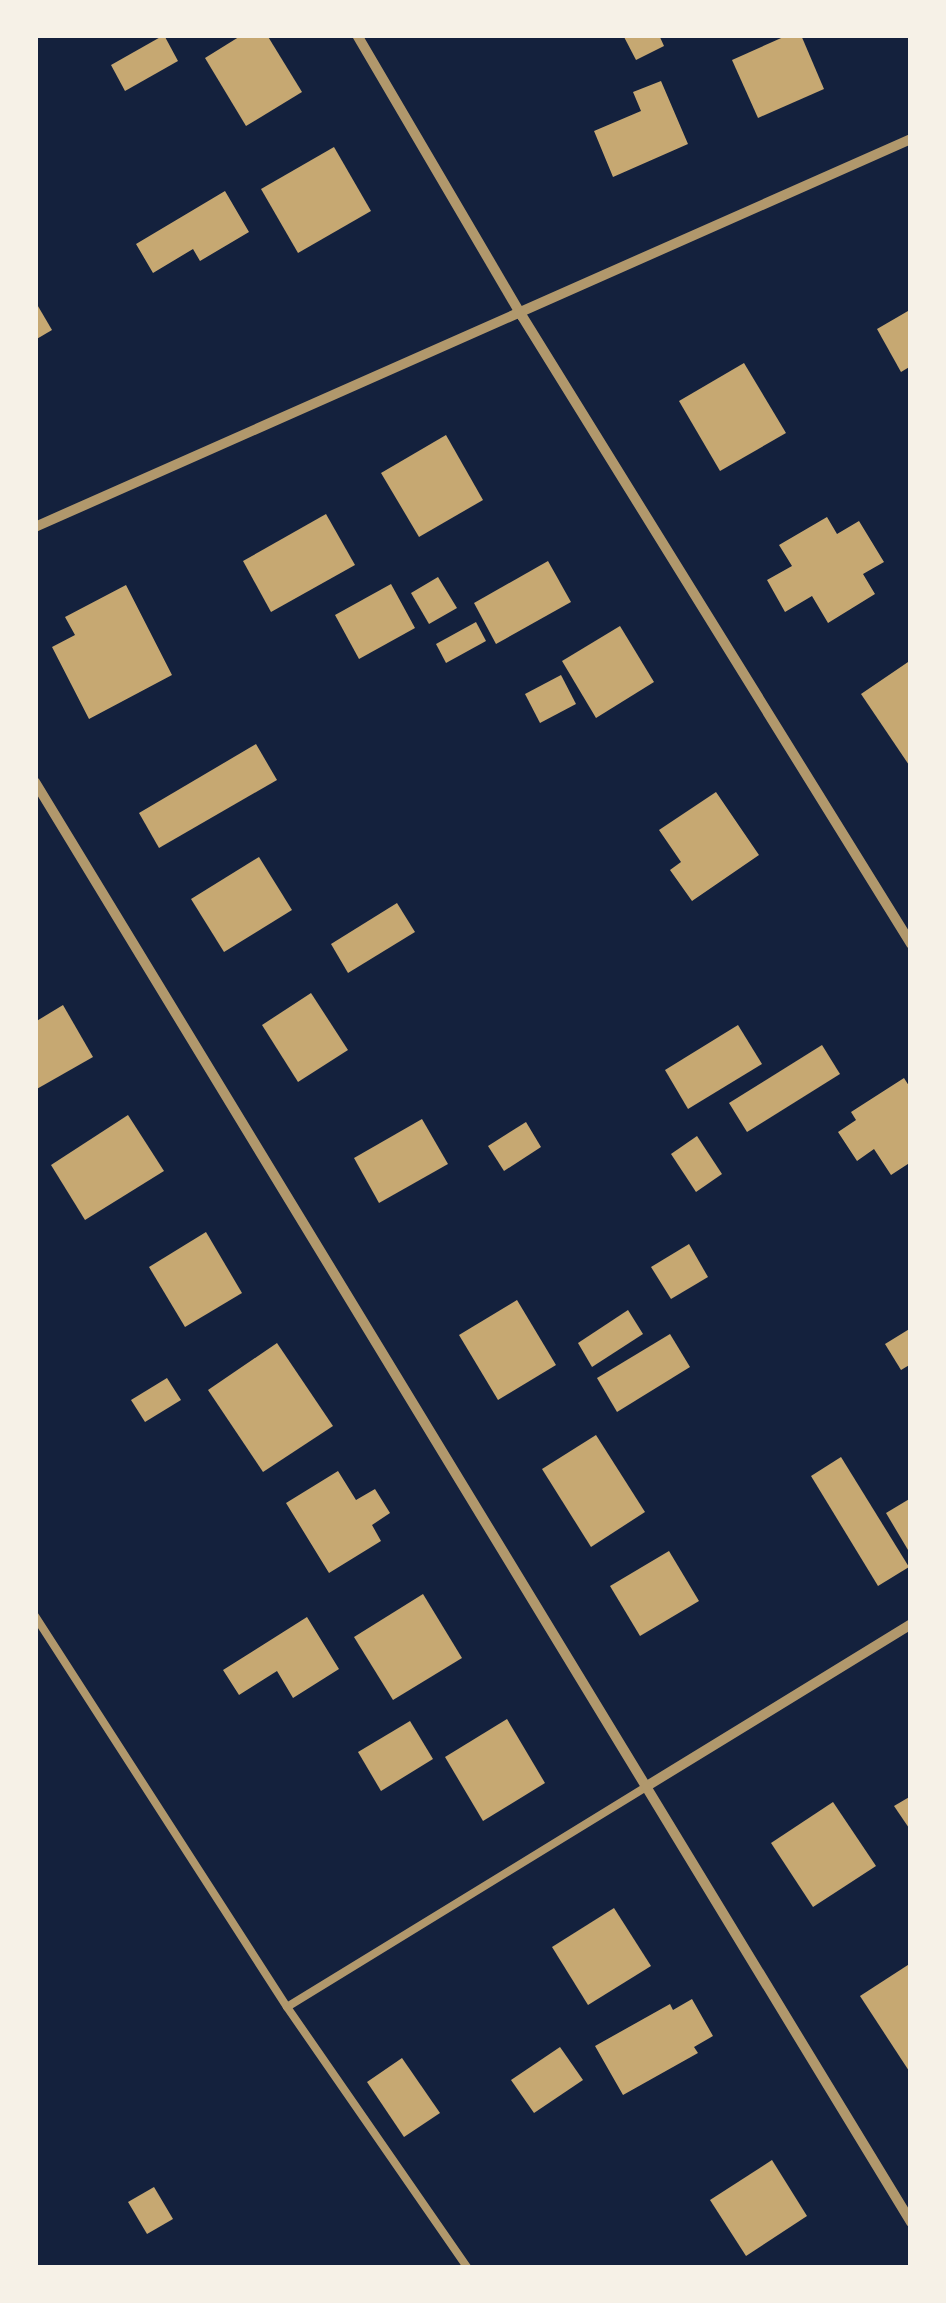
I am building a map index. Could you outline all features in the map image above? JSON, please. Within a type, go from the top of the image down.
[{"type":"street","points":[[357,35],[522,316],[911,944]]},
{"type":"street","points":[[35,527],[522,316],[911,139]]},
{"type":"street","points":[[35,782],[911,2222]]},
{"type":"street","points":[[647,1786],[911,1624]]},
{"type":"lane","points":[[35,1616],[288,2007],[468,2268]]},
{"type":"lane","points":[[288,2007],[647,1786]]},
{"type":"building","points":[[164,35],[178,61],[125,91],[111,65]]},
{"type":"building","points":[[242,35],[267,35],[302,92],[246,126],[205,58]]},
{"type":"building","points":[[623,35],[659,35],[664,46],[636,60]]},
{"type":"building","points":[[788,35],[801,35],[824,89],[758,118],[732,60]]},
{"type":"building","points":[[661,81],[688,144],[613,177],[594,131],[641,111],[633,92]]},
{"type":"building","points":[[334,147],[371,211],[298,253],[261,189]]},
{"type":"building","points":[[225,191],[249,232],[200,261],[193,249],[153,273],[136,244]]},
{"type":"building","points":[[35,301],[52,330],[35,340]]},
{"type":"building","points":[[908,311],[911,366],[901,372],[877,329]]},
{"type":"building","points":[[744,363],[786,433],[720,471],[679,401]]},
{"type":"building","points":[[446,435],[483,500],[419,537],[381,473]]},
{"type":"building","points":[[326,514],[355,565],[271,612],[243,561]]},
{"type":"building","points":[[827,517],[837,534],[859,521],[884,562],[863,574],[875,594],[828,623],[812,596],[785,612],[767,580],[792,566],[779,545]]},
{"type":"building","points":[[548,561],[571,602],[496,644],[474,603]]},
{"type":"building","points":[[438,577],[457,608],[429,624],[411,593]]},
{"type":"building","points":[[391,584],[415,628],[359,659],[335,615]]},
{"type":"building","points":[[126,585],[172,675],[89,719],[52,647],[75,635],[65,617]]},
{"type":"building","points":[[476,622],[486,641],[446,663],[436,644]]},
{"type":"building","points":[[620,626],[654,682],[596,718],[562,661]]},
{"type":"building","points":[[911,660],[911,768],[861,694]]},
{"type":"building","points":[[561,675],[576,704],[540,723],[525,694]]},
{"type":"building","points":[[256,744],[277,780],[159,848],[139,813]]},
{"type":"building","points":[[716,792],[759,855],[692,901],[670,870],[681,862],[659,830]]},
{"type":"building","points":[[259,857],[292,910],[224,952],[191,899]]},
{"type":"building","points":[[397,903],[415,932],[348,973],[331,944]]},
{"type":"building","points":[[311,993],[348,1050],[298,1082],[262,1025]]},
{"type":"building","points":[[63,1005],[93,1057],[35,1090],[35,1022]]},
{"type":"building","points":[[738,1025],[762,1064],[688,1109],[665,1070]]},
{"type":"building","points":[[822,1045],[840,1074],[747,1132],[729,1103]]},
{"type":"building","points":[[904,1078],[911,1089],[911,1162],[891,1175],[874,1149],[857,1161],[838,1132],[856,1120],[851,1112]]},
{"type":"building","points":[[128,1115],[164,1171],[85,1220],[51,1165]]},
{"type":"building","points":[[422,1119],[448,1164],[379,1203],[354,1158]]},
{"type":"building","points":[[526,1122],[541,1147],[504,1171],[488,1146]]},
{"type":"building","points":[[697,1136],[722,1174],[696,1192],[671,1154]]},
{"type":"building","points":[[206,1232],[242,1293],[185,1327],[149,1267]]},
{"type":"building","points":[[689,1244],[708,1277],[671,1299],[651,1267]]},
{"type":"building","points":[[517,1300],[556,1365],[498,1400],[459,1335]]},
{"type":"building","points":[[628,1310],[643,1334],[592,1367],[578,1343]]},
{"type":"building","points":[[911,1328],[911,1364],[901,1370],[885,1344]]},
{"type":"building","points":[[670,1334],[690,1367],[617,1412],[597,1378]]},
{"type":"building","points":[[277,1343],[333,1426],[263,1472],[208,1390]]},
{"type":"building","points":[[167,1378],[181,1400],[145,1422],[131,1400]]},
{"type":"building","points":[[596,1435],[645,1512],[591,1547],[542,1469]]},
{"type":"building","points":[[841,1457],[909,1567],[878,1586],[811,1476]]},
{"type":"building","points":[[338,1471],[356,1500],[375,1489],[390,1513],[372,1525],[381,1541],[329,1573],[286,1503]]},
{"type":"building","points":[[911,1498],[911,1555],[886,1513]]},
{"type":"building","points":[[669,1551],[699,1601],[640,1636],[610,1586]]},
{"type":"building","points":[[423,1594],[462,1658],[393,1700],[354,1637]]},
{"type":"building","points":[[307,1617],[339,1669],[293,1698],[277,1671],[239,1695],[223,1670]]},
{"type":"building","points":[[507,1719],[545,1783],[483,1821],[445,1757]]},
{"type":"building","points":[[410,1721],[433,1759],[381,1791],[358,1752]]},
{"type":"building","points":[[911,1796],[911,1831],[894,1806]]},
{"type":"building","points":[[833,1802],[876,1866],[813,1907],[771,1843]]},
{"type":"building","points":[[614,1908],[651,1966],[588,2005],[552,1947]]},
{"type":"building","points":[[911,1963],[911,2074],[860,1996]]},
{"type":"building","points":[[692,1999],[713,2036],[694,2047],[698,2053],[623,2095],[595,2046],[670,2004],[673,2010]]},
{"type":"building","points":[[560,2047],[583,2080],[534,2113],[511,2080]]},
{"type":"building","points":[[402,2058],[440,2113],[404,2137],[367,2082]]},
{"type":"building","points":[[772,2160],[807,2216],[746,2256],[710,2200]]},
{"type":"building","points":[[154,2187],[173,2219],[147,2234],[128,2202]]}]
